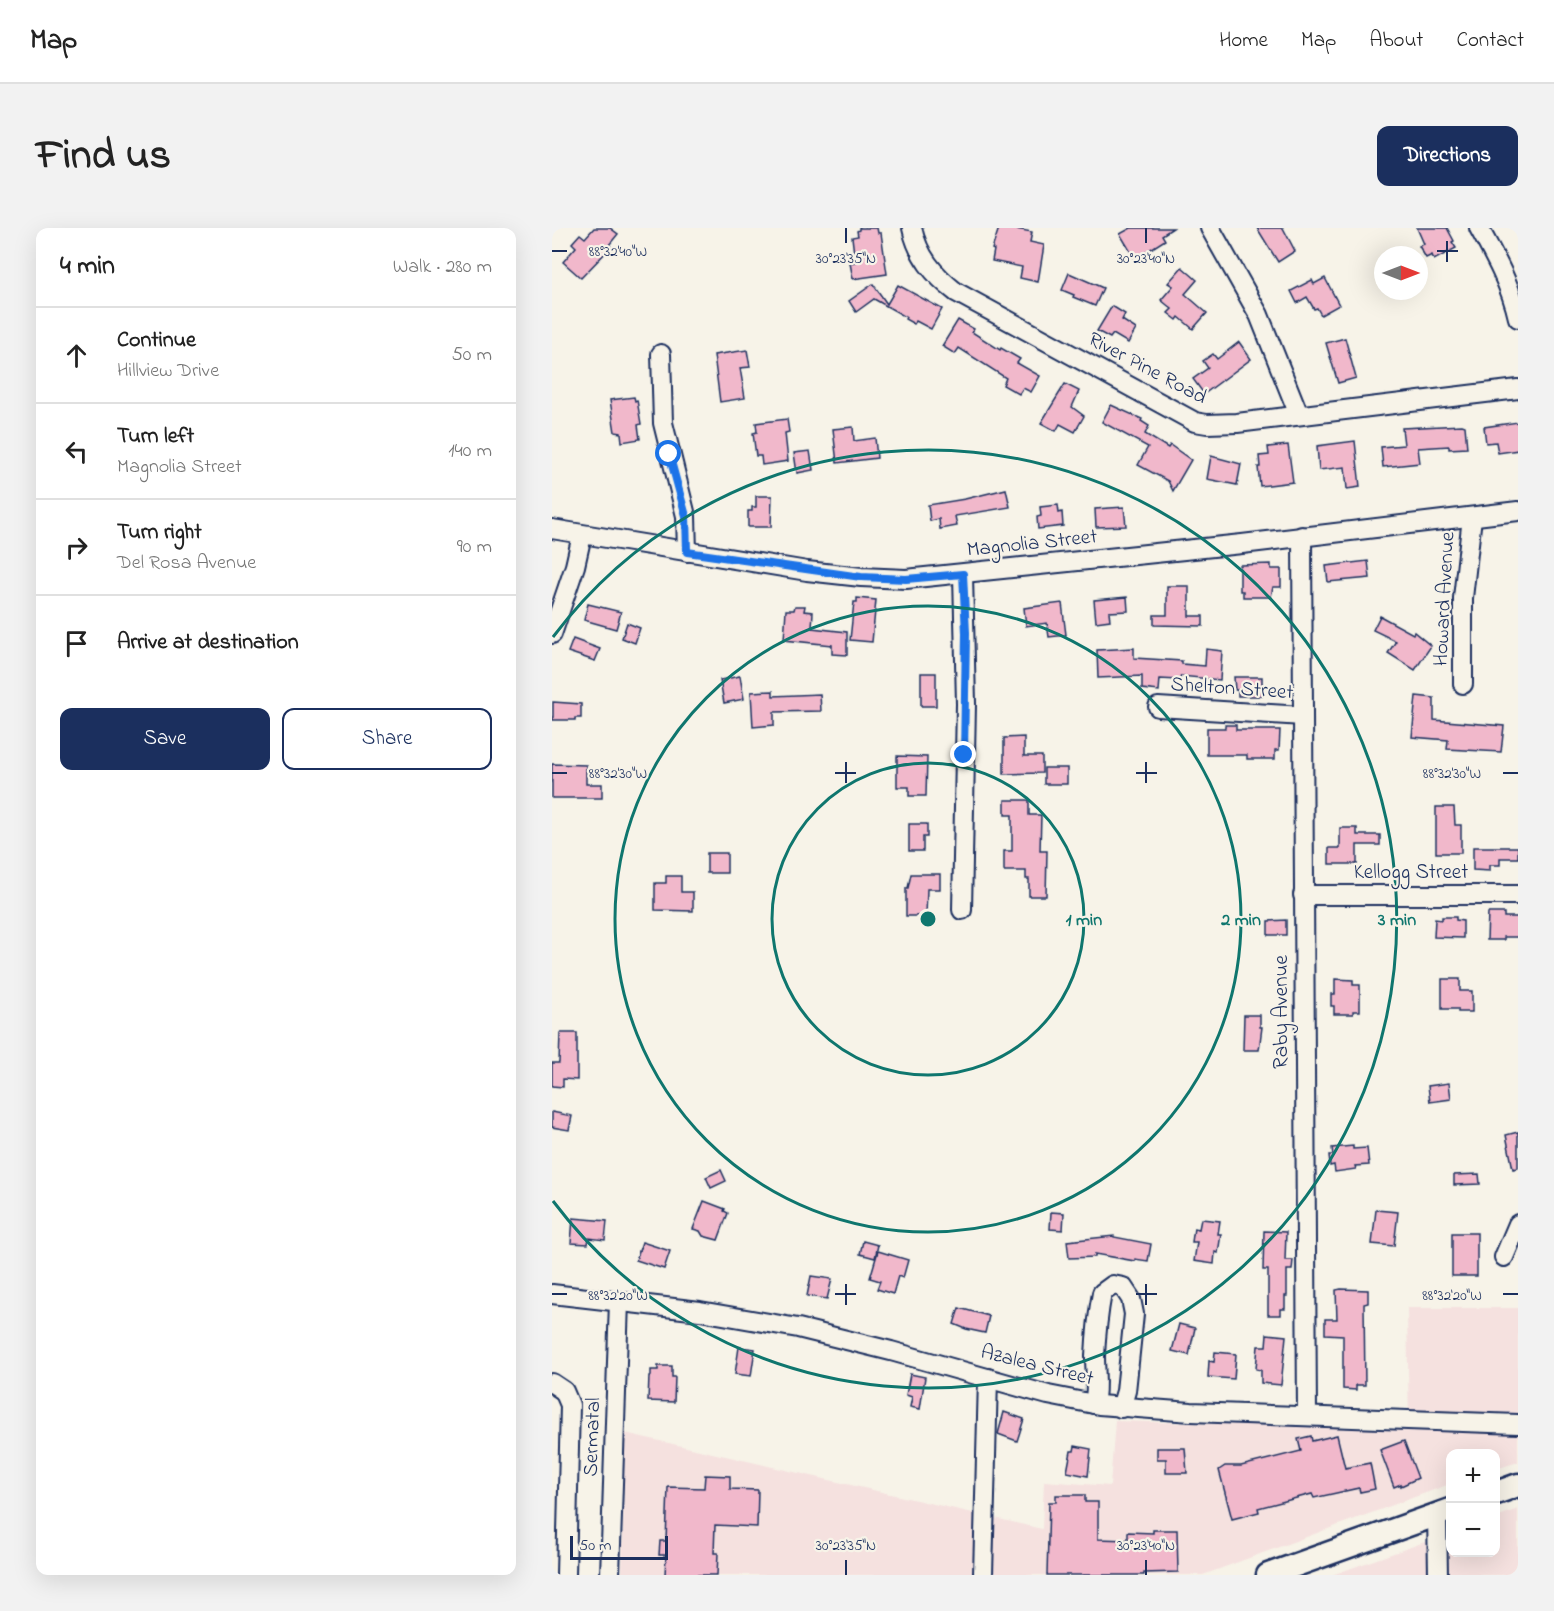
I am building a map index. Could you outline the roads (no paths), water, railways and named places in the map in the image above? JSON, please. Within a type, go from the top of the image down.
[{"type":"main road","points":[[1500,1492],[1518,1485]]},
{"type":"main road","points":[[1268,1575],[1444,1512]]},
{"type":"street","name":"River Pine Road","points":[[912,228],[914,240],[929,267],[939,279],[956,292],[1195,422],[1237,423],[1518,389]]},
{"type":"street","points":[[1210,228],[1259,315],[1299,415]]},
{"type":"street","points":[[1479,228],[1499,265],[1518,318]]},
{"type":"street","points":[[661,354],[663,423],[686,516],[687,552]]},
{"type":"street","name":"Magnolia Street","points":[[552,529],[687,552],[861,577],[906,579],[1518,511]]},
{"type":"street","name":"Howard Avenue","points":[[1463,684],[1464,588],[1472,517]]},
{"type":"street","points":[[552,634],[573,576],[582,534]]},
{"type":"street","name":"Raby Avenue","points":[[1302,536],[1307,1416]]},
{"type":"street","points":[[962,910],[966,704],[963,574]]},
{"type":"street","name":"Shelton Street","points":[[1158,707],[1303,716]]},
{"type":"street","name":"Kellogg Street","points":[[1303,895],[1518,895]]},
{"type":"street","points":[[1504,1257],[1518,1224]]},
{"type":"street","points":[[1094,1404],[1099,1311],[1102,1293],[1113,1285],[1123,1287],[1131,1299],[1134,1314],[1126,1391],[1121,1408]]},
{"type":"street","name":"Azalea Street","points":[[552,1294],[700,1311],[798,1328],[1048,1395],[1121,1408],[1518,1424]]},
{"type":"street","name":"Sermatal","points":[[610,1575],[618,1301]]},
{"type":"street","points":[[983,1575],[988,1378]]},
{"type":"street","points":[[552,1383],[564,1391],[570,1405],[566,1575]]},
{"type":"street","points":[[1438,1575],[1444,1512]]}]
